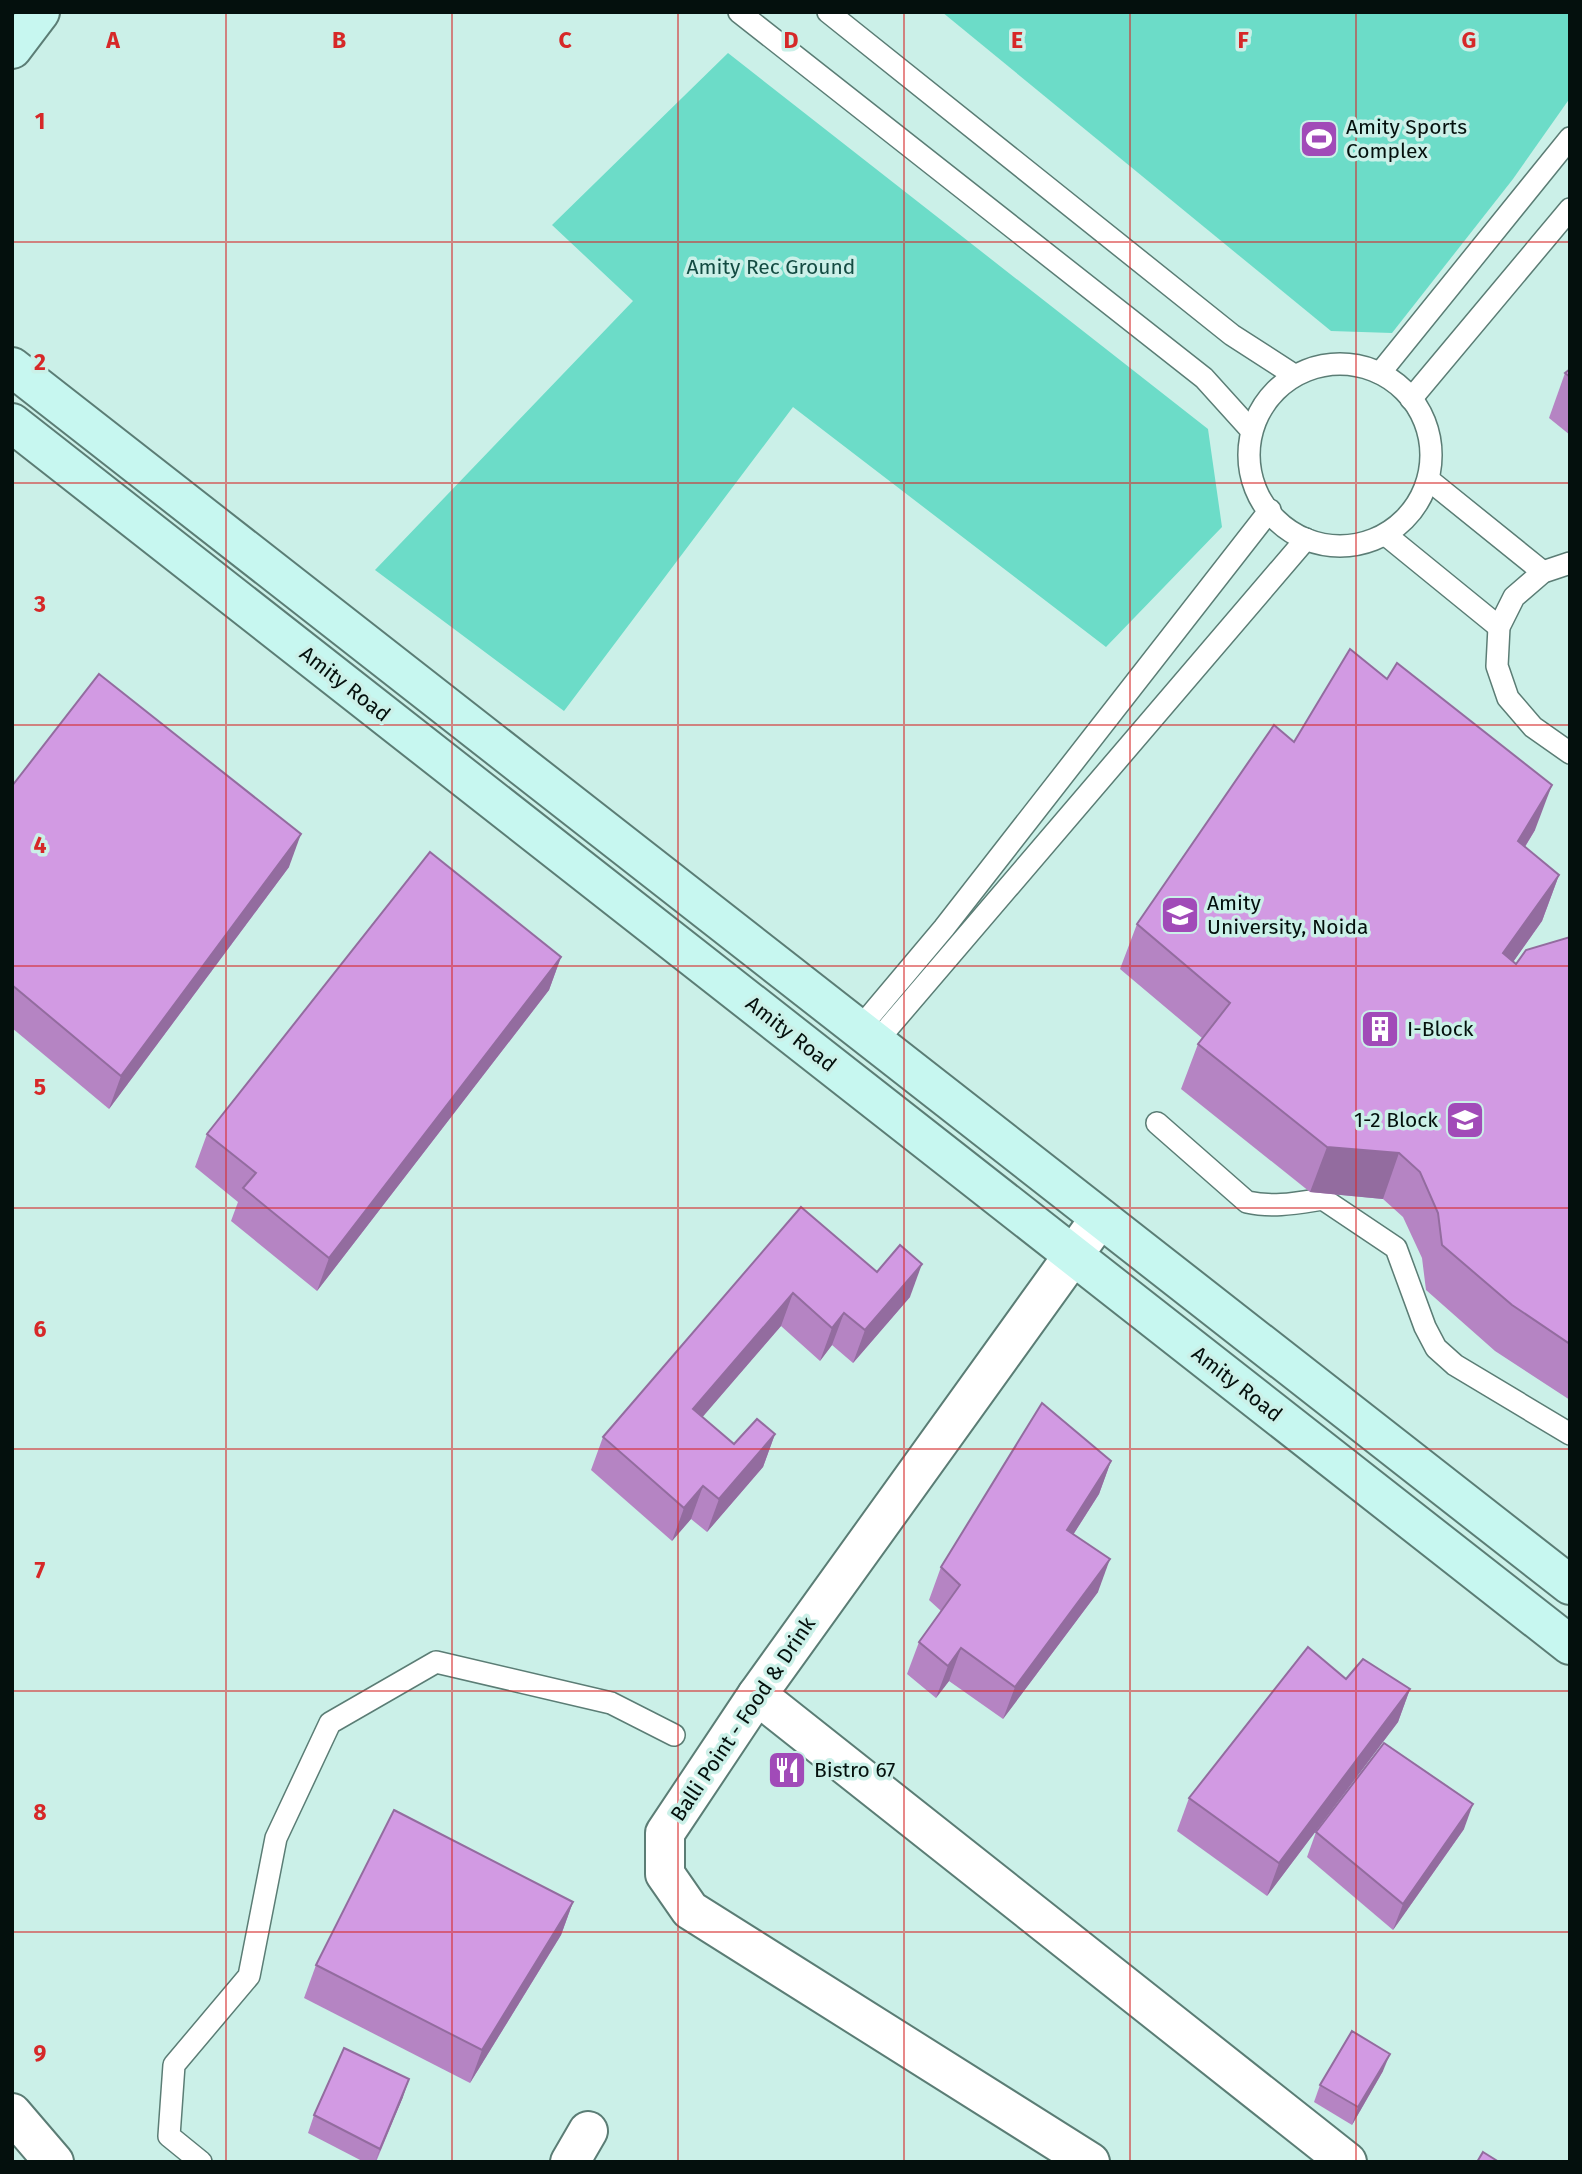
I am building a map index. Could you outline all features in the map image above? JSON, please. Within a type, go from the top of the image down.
[{"type":"street","points":[[12,49],[40,12]]},
{"type":"street","points":[[12,367],[1570,1585]]},
{"type":"street","name":"Amity Road","points":[[12,423],[1570,1645]]},
{"type":"street","name":"Balli Point - Food & Drink","points":[[1090,2162],[690,1910],[664,1874],[665,1833],[757,1695],[1100,1218]]},
{"type":"street","points":[[757,1695],[1347,2162]]},
{"type":"street","points":[[12,2113],[54,2162]]},
{"type":"lane","points":[[739,12],[1204,377],[1251,430]]},
{"type":"lane","points":[[828,12],[1233,335],[1294,375]]},
{"type":"lane","points":[[1380,373],[1570,138]]},
{"type":"lane","points":[[1410,399],[1570,209]]},
{"type":"lane","points":[[1327,363],[1364,365],[1395,381],[1421,411],[1431,441],[1429,480],[1414,510],[1386,535],[1354,546],[1315,544],[1285,529],[1260,500],[1250,468],[1251,430],[1266,399],[1294,375],[1327,363]]},
{"type":"lane","points":[[1429,480],[1543,572]]},
{"type":"lane","points":[[868,1036],[944,928],[1270,510]]},
{"type":"lane","points":[[1386,535],[1499,627]]},
{"type":"lane","points":[[868,1036],[1306,539]]},
{"type":"lane","points":[[1570,563],[1543,572],[1514,597],[1499,627],[1497,666],[1508,698],[1533,727],[1570,753]]},
{"type":"lane","points":[[1157,1122],[1247,1202],[1282,1205],[1323,1199],[1396,1248],[1425,1327],[1436,1348],[1455,1365],[1570,1434]]},
{"type":"lane","points":[[201,2162],[169,2136],[174,2065],[249,1976],[276,1838],[330,1723],[436,1662],[611,1703],[674,1735]]},
{"type":"green space","name":"Amity Sports Complex","points":[[942,12],[1570,12],[1570,98],[1513,179],[1392,333],[1331,331]]},
{"type":"green space","name":"Amity Rec Ground","points":[[728,53],[1208,429],[1222,527],[1106,647],[793,407],[564,711],[375,570],[633,301],[552,225]]},
{"type":"building","name":"I-Block","points":[[1350,649],[1387,679],[1397,663],[1552,785],[1518,841],[1559,875],[1503,953],[1516,964],[1526,950],[1570,937],[1570,1344],[1512,1305],[1442,1245],[1438,1213],[1420,1172],[1399,1153],[1327,1147],[1198,1044],[1230,1003],[1137,924],[1274,725],[1294,742]]},
{"type":"building","points":[[99,674],[301,834],[121,1076],[12,985],[12,786]]},
{"type":"building","points":[[430,852],[561,957],[329,1258],[243,1188],[256,1173],[207,1134]]},
{"type":"building","points":[[801,1207],[877,1272],[900,1245],[922,1264],[865,1330],[844,1313],[832,1328],[793,1293],[693,1409],[734,1444],[757,1419],[775,1434],[719,1499],[703,1486],[684,1508],[603,1437]]},
{"type":"building","points":[[1042,1403],[1111,1461],[1067,1530],[1110,1559],[1015,1687],[961,1648],[948,1666],[919,1642],[960,1585],[941,1567]]},
{"type":"building","points":[[1308,1647],[1346,1679],[1363,1659],[1410,1689],[1279,1863],[1189,1798]]},
{"type":"building","points":[[1384,1743],[1473,1804],[1403,1904],[1316,1832]]},
{"type":"building","points":[[394,1810],[573,1902],[482,2050],[316,1965]]},
{"type":"building","points":[[1352,2031],[1390,2054],[1358,2107],[1320,2085]]},
{"type":"building","points":[[344,2048],[409,2079],[380,2149],[314,2115]]},
{"type":"building","points":[[1483,2152],[1499,2162],[1477,2162]]},
{"type":"place","name":"Amity Sports Complex","points":[[1319,139]]},
{"type":"place","name":"Amity University, Noida","points":[[1180,915]]},
{"type":"place","name":"I-Block","points":[[1380,1029]]},
{"type":"place","name":"1-2 Block","points":[[1465,1120]]},
{"type":"place","name":"Bistro 67","points":[[787,1770]]}]
